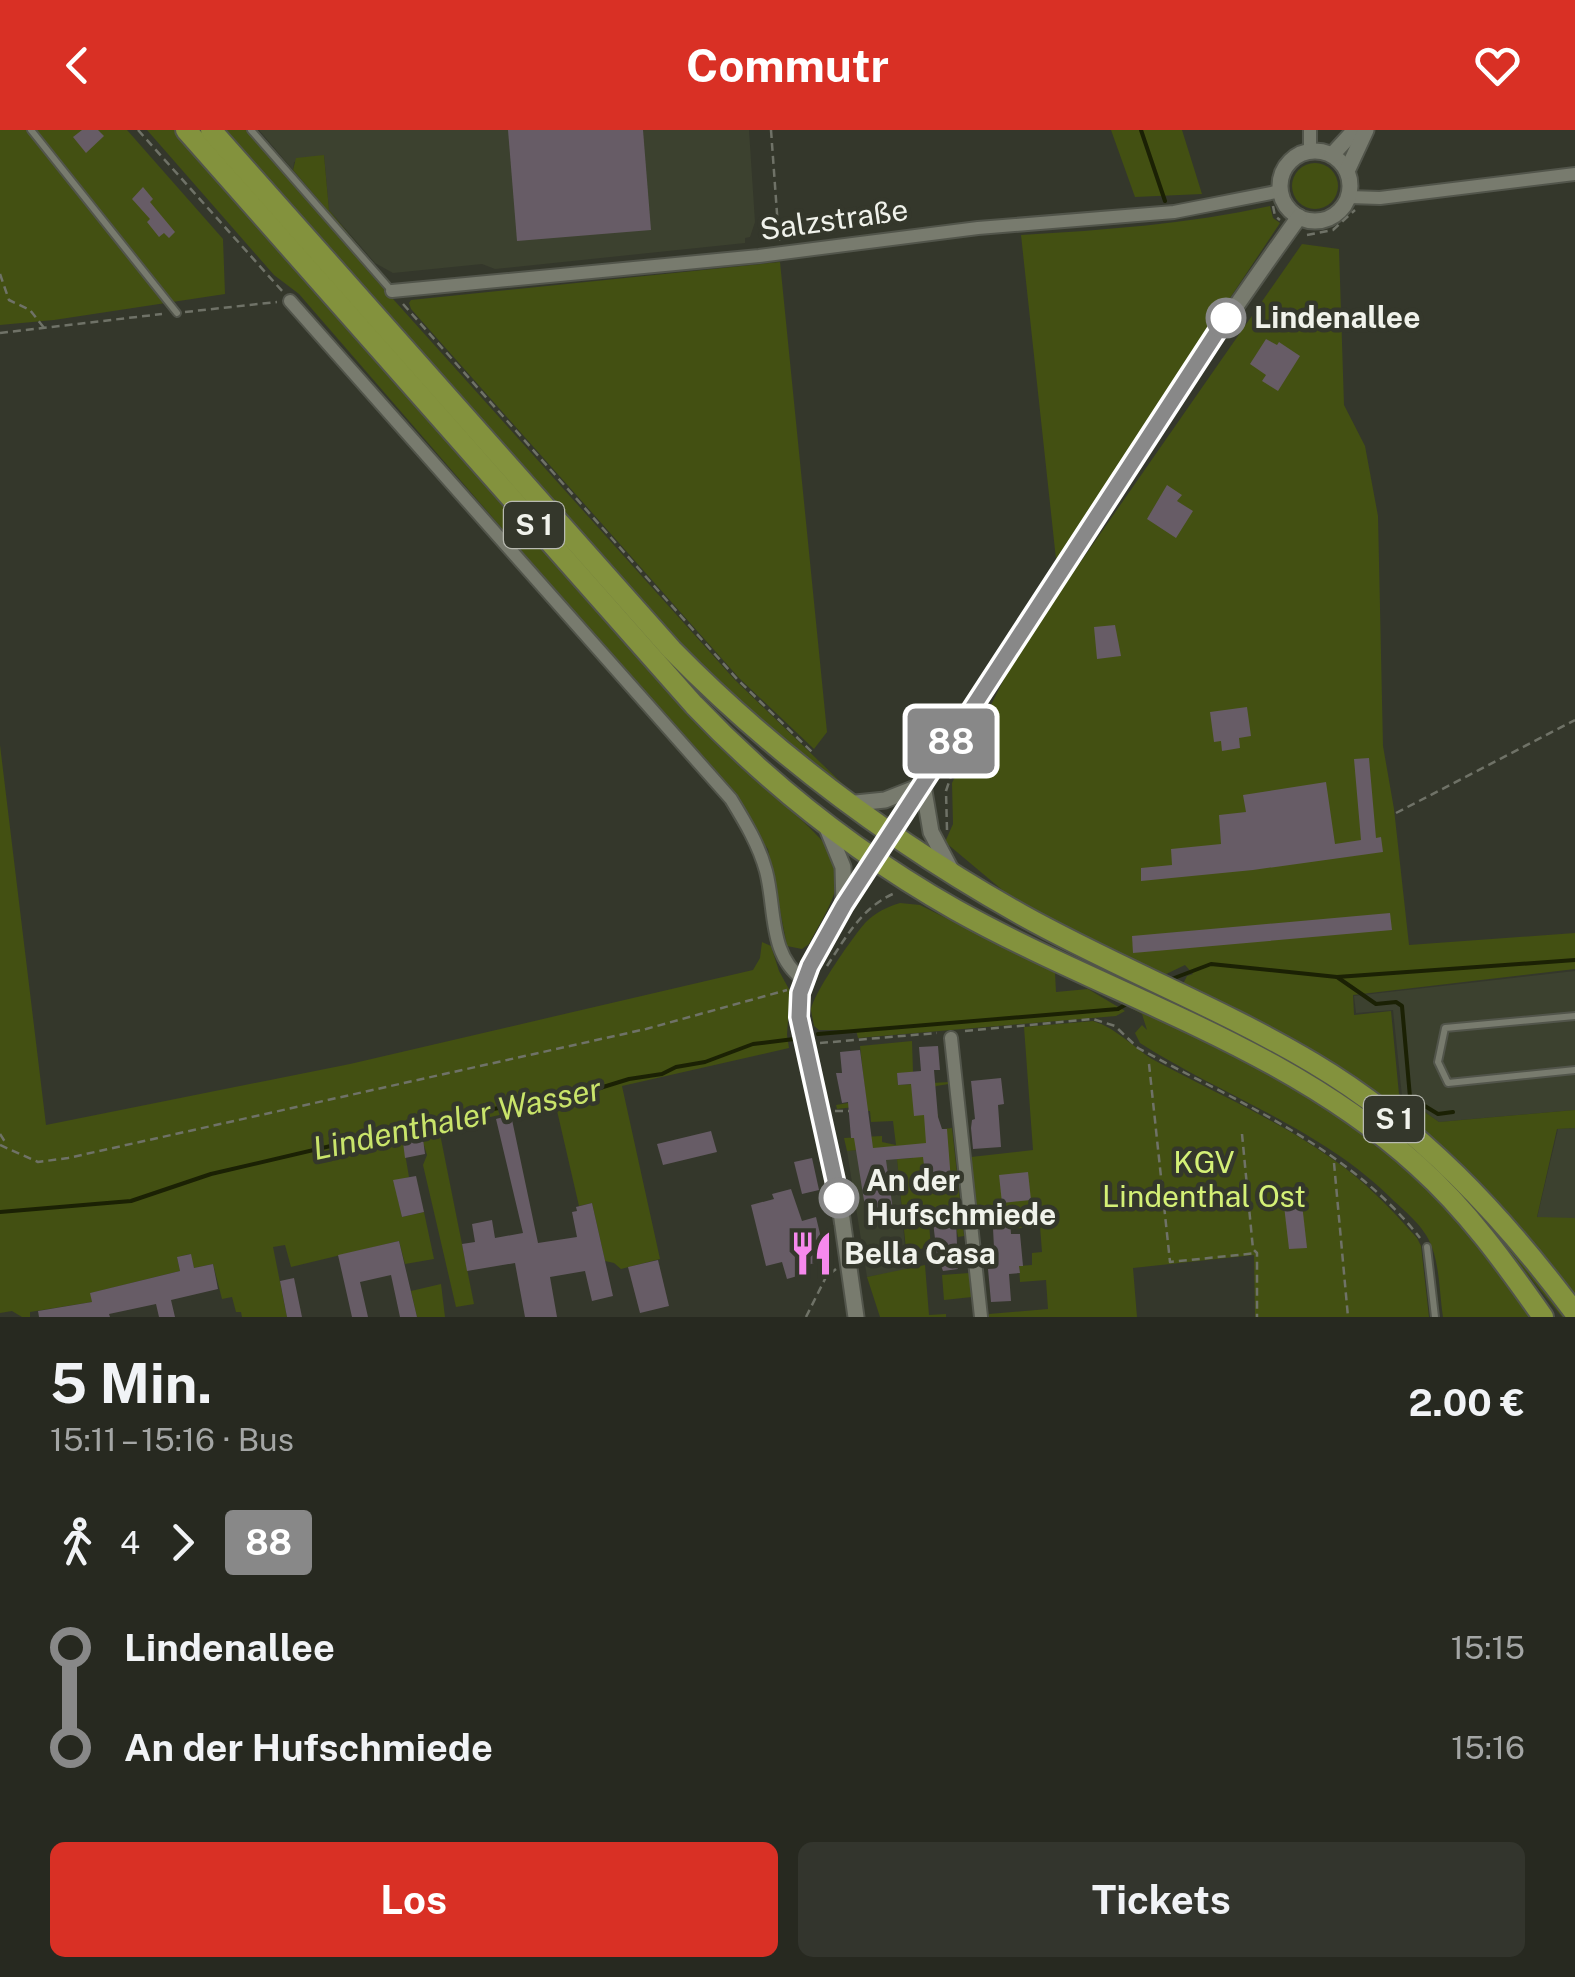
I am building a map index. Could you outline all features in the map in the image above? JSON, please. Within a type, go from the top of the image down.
[{"type":"main road","name":"S 1","points":[[186,130],[694,706],[756,766],[826,824],[958,911],[1282,1046],[1385,1112],[1430,1149],[1495,1214],[1575,1313]]},
{"type":"main road","name":"S 1","points":[[212,130],[672,650],[745,721],[890,835],[1288,1072],[1372,1128],[1456,1203],[1543,1317]]},
{"type":"street","points":[[1310,130],[1310,152]]},
{"type":"street","points":[[1332,155],[1355,130]]},
{"type":"street","points":[[1347,171],[1366,130]]},
{"type":"street","points":[[1355,198],[1347,171],[1332,155],[1310,152],[1291,161],[1281,180],[1284,202],[1299,217],[1320,221],[1331,218],[1355,198],[1575,174]]},
{"type":"street","name":"Salzstraße","points":[[392,291],[780,253],[945,231],[1174,212],[1281,191]]},
{"type":"street","points":[[854,1317],[833,1166],[803,1040],[798,1006],[804,980],[844,905],[1117,482],[1299,217]]},
{"type":"street","points":[[290,301],[731,798],[752,834],[766,871],[779,948],[787,967],[804,980]]},
{"type":"street","points":[[846,804],[885,800],[923,785]]},
{"type":"street","points":[[923,785],[931,832],[953,874]]},
{"type":"street","points":[[826,824],[843,866],[844,905]]},
{"type":"street","points":[[945,1036],[981,1317]]},
{"type":"lane","points":[[30,130],[178,312]]},
{"type":"lane","points":[[251,130],[392,291]]},
{"type":"lane","points":[[1575,1016],[1444,1028],[1438,1062],[1448,1084],[1575,1070]]},
{"type":"lane","points":[[1428,1246],[1435,1317]]},
{"type":"path","points":[[138,130],[290,301]]},
{"type":"path","points":[[772,130],[780,253]]},
{"type":"path","points":[[1304,235],[1333,230],[1345,222],[1355,198]]},
{"type":"path","points":[[0,274],[10,300],[30,310],[46,330]]},
{"type":"path","points":[[392,291],[737,679],[818,757]]},
{"type":"path","points":[[0,333],[97,323]]},
{"type":"path","points":[[1396,813],[1575,720]]},
{"type":"path","points":[[821,975],[855,923],[878,900]]},
{"type":"path","points":[[0,1144],[38,1162],[68,1158],[646,1029],[762,999],[804,980]]},
{"type":"path","points":[[975,1030],[1093,1019],[1115,1026],[1138,1048],[1334,1156],[1402,1215],[1428,1246]]},
{"type":"path","points":[[803,1040],[945,1036]]},
{"type":"path","points":[[1149,1064],[1170,1262],[1257,1253]]},
{"type":"path","points":[[833,1112],[849,1111]]},
{"type":"path","points":[[0,1134],[9,1148]]},
{"type":"path","points":[[1242,1134],[1253,1249],[1257,1253],[1257,1317]]},
{"type":"path","points":[[1334,1163],[1348,1317]]},
{"type":"path","points":[[806,1317],[826,1277],[846,1260]]},
{"type":"shaded area","points":[[259,130],[749,130],[755,222],[745,243],[495,269],[482,264],[393,273],[375,263],[329,210],[324,155],[294,162],[293,170]]},
{"type":"shaded area","points":[[1575,971],[1575,1110],[1439,1122],[1402,1096],[1393,1010],[1356,1013],[1354,996]]},
{"type":"shaded area","points":[[1575,1128],[1575,1218],[1537,1218],[1558,1129]]},
{"type":"shaded area","points":[[896,1146],[907,1270],[867,1277],[847,1151]]},
{"type":"green space","points":[[0,130],[127,130],[223,239],[225,294],[0,325]]},
{"type":"green space","points":[[147,130],[176,130],[733,759],[832,853],[837,864],[837,884],[809,944],[802,949],[787,946],[768,849],[674,727],[299,294],[274,275]]},
{"type":"green space","points":[[222,130],[248,130],[376,280],[735,680],[851,792],[746,711],[677,644]]},
{"type":"green space","points":[[1111,130],[1182,130],[1202,194],[1135,197]]},
{"type":"green space","points":[[324,155],[329,210],[375,266],[293,170],[296,158]]},
{"type":"green space","points":[[1315,163],[1331,170],[1338,186],[1331,202],[1315,209],[1299,202],[1292,186],[1299,170]]},
{"type":"green space","points":[[1270,206],[1273,218],[1280,223],[1056,559],[1021,235],[1177,222]]},
{"type":"green space","points":[[1302,244],[1339,249],[1344,405],[1365,446],[1378,516],[1383,746],[1409,945],[1575,933],[1575,969],[1353,995],[1354,1015],[1391,1011],[1399,1094],[1439,1122],[1575,1110],[1575,1128],[1557,1129],[1537,1217],[1575,1218],[1575,1295],[1475,1179],[1389,1103],[1315,1055],[1182,986],[1187,976],[1193,974],[1185,965],[1160,977],[1086,941],[1013,899],[945,842],[953,824],[952,783],[1006,675]]},
{"type":"green space","points":[[780,262],[827,732],[814,749],[739,678],[409,303]]},
{"type":"green space","points":[[0,745],[46,1125],[350,1064],[753,970],[762,942],[771,946],[790,991],[789,1048],[622,1086],[660,1259],[621,1269],[605,1261],[592,1203],[579,1206],[555,1102],[439,1129],[474,1304],[456,1307],[423,1165],[427,1155],[422,1139],[403,1142],[409,1177],[394,1181],[402,1217],[424,1212],[434,1259],[405,1264],[399,1241],[291,1267],[285,1245],[273,1247],[287,1317],[242,1317],[241,1312],[236,1312],[232,1297],[222,1299],[213,1264],[194,1268],[190,1254],[177,1257],[180,1271],[91,1293],[92,1302],[30,1312],[30,1317],[12,1311],[0,1313]]},
{"type":"green space","points":[[900,903],[920,905],[1055,973],[1056,992],[1088,989],[1125,1011],[1116,1016],[858,1038],[856,1030],[819,1030],[814,1026],[811,1010],[835,965],[866,922]]},
{"type":"green space","points":[[1156,992],[1282,1056],[1399,1134],[1483,1212],[1567,1317],[1562,1317],[1473,1207],[1373,1118],[1272,1052],[1152,994]]},
{"type":"green space","points":[[1134,1004],[1305,1093],[1385,1147],[1454,1212],[1533,1317],[1443,1317],[1434,1253],[1411,1217],[1366,1176],[1305,1134],[1140,1043],[1135,1033],[1142,1025],[1147,1030],[1142,1014],[1129,1007]]},
{"type":"green space","name":"KGV Lindenthal Ost","points":[[1093,1021],[1152,1059],[1288,1131],[1366,1185],[1421,1246],[1429,1317],[1255,1317],[1254,1255],[1133,1268],[1137,1317],[989,1317],[1048,1309],[1046,1280],[1020,1282],[1019,1266],[1032,1265],[1032,1253],[1042,1252],[1040,1226],[1011,1229],[1009,1209],[976,1216],[971,1157],[1033,1150],[1024,1027]]},
{"type":"green space","points":[[912,1041],[913,1072],[897,1074],[898,1085],[949,1082],[936,1086],[914,1115],[938,1114],[925,1119],[926,1131],[952,1128],[964,1236],[958,1237],[955,1220],[929,1223],[931,1248],[906,1250],[897,1159],[913,1158],[912,1145],[847,1151],[844,1138],[882,1136],[882,1142],[896,1145],[893,1121],[871,1122],[870,1111],[864,1111],[863,1106],[837,1109],[836,1105],[866,1100],[860,1046]]},
{"type":"green space","points":[[925,1265],[929,1315],[946,1317],[880,1317],[867,1277]]},
{"type":"green space","points":[[969,1273],[972,1297],[944,1300],[942,1275]]},
{"type":"green space","points":[[441,1284],[445,1317],[417,1317],[411,1291]]},
{"type":"building","points":[[82,130],[98,130],[104,136],[86,153],[73,137]]},
{"type":"building","points":[[508,130],[643,130],[651,230],[517,241]]},
{"type":"building","points":[[143,187],[175,232],[169,238],[164,233],[159,237],[147,222],[150,219],[132,199]]},
{"type":"building","points":[[1266,339],[1277,345],[1279,342],[1300,356],[1278,391],[1262,381],[1266,375],[1250,364]]},
{"type":"building","points":[[1167,485],[1182,495],[1177,501],[1193,511],[1176,538],[1147,519]]},
{"type":"building","points":[[1115,625],[1121,656],[1097,659],[1094,627]]},
{"type":"building","points":[[1247,707],[1251,736],[1239,738],[1240,748],[1222,751],[1221,741],[1214,742],[1210,712]]},
{"type":"building","points":[[1369,758],[1376,838],[1381,837],[1383,852],[1141,881],[1141,868],[1172,865],[1171,849],[1221,844],[1219,815],[1246,812],[1243,795],[1326,782],[1335,844],[1361,840],[1354,759]]},
{"type":"building","points":[[1390,913],[1392,930],[1133,953],[1132,936]]},
{"type":"building","points":[[938,1046],[940,1070],[934,1070],[938,1117],[942,1129],[947,1129],[951,1181],[926,1183],[923,1157],[886,1160],[893,1210],[866,1213],[848,1102],[842,1103],[836,1073],[842,1073],[840,1052],[860,1050],[873,1148],[926,1143],[924,1115],[914,1116],[911,1084],[898,1085],[897,1073],[921,1071],[919,1047]]},
{"type":"building","points":[[1001,1078],[1001,1147],[973,1149],[971,1081]]},
{"type":"building","points":[[511,1115],[538,1243],[577,1237],[572,1212],[592,1203],[613,1296],[592,1301],[585,1271],[550,1277],[557,1317],[525,1317],[515,1263],[467,1271],[462,1244],[475,1242],[472,1224],[492,1220],[495,1238],[523,1233],[496,1119]]},
{"type":"building","points":[[711,1131],[717,1152],[663,1165],[657,1144]]},
{"type":"building","points":[[423,1139],[425,1154],[405,1158],[403,1142]]},
{"type":"building","points":[[812,1158],[819,1190],[802,1194],[794,1162]]},
{"type":"building","points":[[1028,1172],[1031,1200],[1002,1203],[999,1175]]},
{"type":"building","points":[[416,1176],[424,1212],[402,1217],[393,1180]]},
{"type":"building","points":[[791,1189],[802,1221],[816,1217],[826,1259],[805,1266],[808,1273],[787,1279],[782,1262],[766,1266],[751,1205]]},
{"type":"building","points":[[1301,1195],[1307,1248],[1289,1249],[1283,1197]]},
{"type":"building","points":[[1009,1208],[1011,1234],[1020,1234],[1023,1266],[1019,1266],[1020,1273],[1009,1274],[1011,1301],[991,1302],[988,1269],[995,1268],[993,1228],[989,1229],[987,1210]]},
{"type":"building","points":[[956,1220],[958,1269],[943,1271],[933,1222]]},
{"type":"building","points":[[399,1241],[417,1317],[400,1317],[391,1275],[360,1282],[368,1317],[352,1317],[338,1255]]},
{"type":"building","points":[[191,1254],[194,1268],[213,1264],[218,1289],[171,1300],[175,1317],[159,1317],[156,1304],[109,1314],[110,1317],[39,1317],[38,1311],[92,1302],[90,1293],[180,1271],[177,1257]]},
{"type":"building","points":[[658,1260],[669,1306],[640,1313],[628,1267]]},
{"type":"building","points":[[294,1278],[302,1317],[287,1317],[280,1281]]},
{"type":"waterway","points":[[1141,130],[1165,201]]},
{"type":"waterway","name":"Lindenthaler Wasser","points":[[1169,980],[1211,964],[1337,977],[1575,960]]},
{"type":"waterway","points":[[1337,977],[1376,1004],[1396,1002],[1402,1006],[1410,1097],[1438,1114],[1453,1112]]},
{"type":"waterway","name":"Lindenthaler Wasser","points":[[818,1034],[1118,1009],[1130,1002]]},
{"type":"waterway","name":"Lindenthaler Wasser","points":[[0,1212],[131,1201],[211,1174],[369,1137],[383,1129],[587,1092],[705,1062],[753,1044],[794,1039]]},
{"type":"bus line","name":"88","points":[[839,1198],[799,1017],[800,993],[810,966],[844,905],[1226,318]]},
{"type":"place","name":"Lindenallee","points":[[1226,318]]},
{"type":"place","name":"An der Hufschmiede","points":[[839,1198]]},
{"type":"place","name":"Bella Casa","points":[[811,1254]]}]
